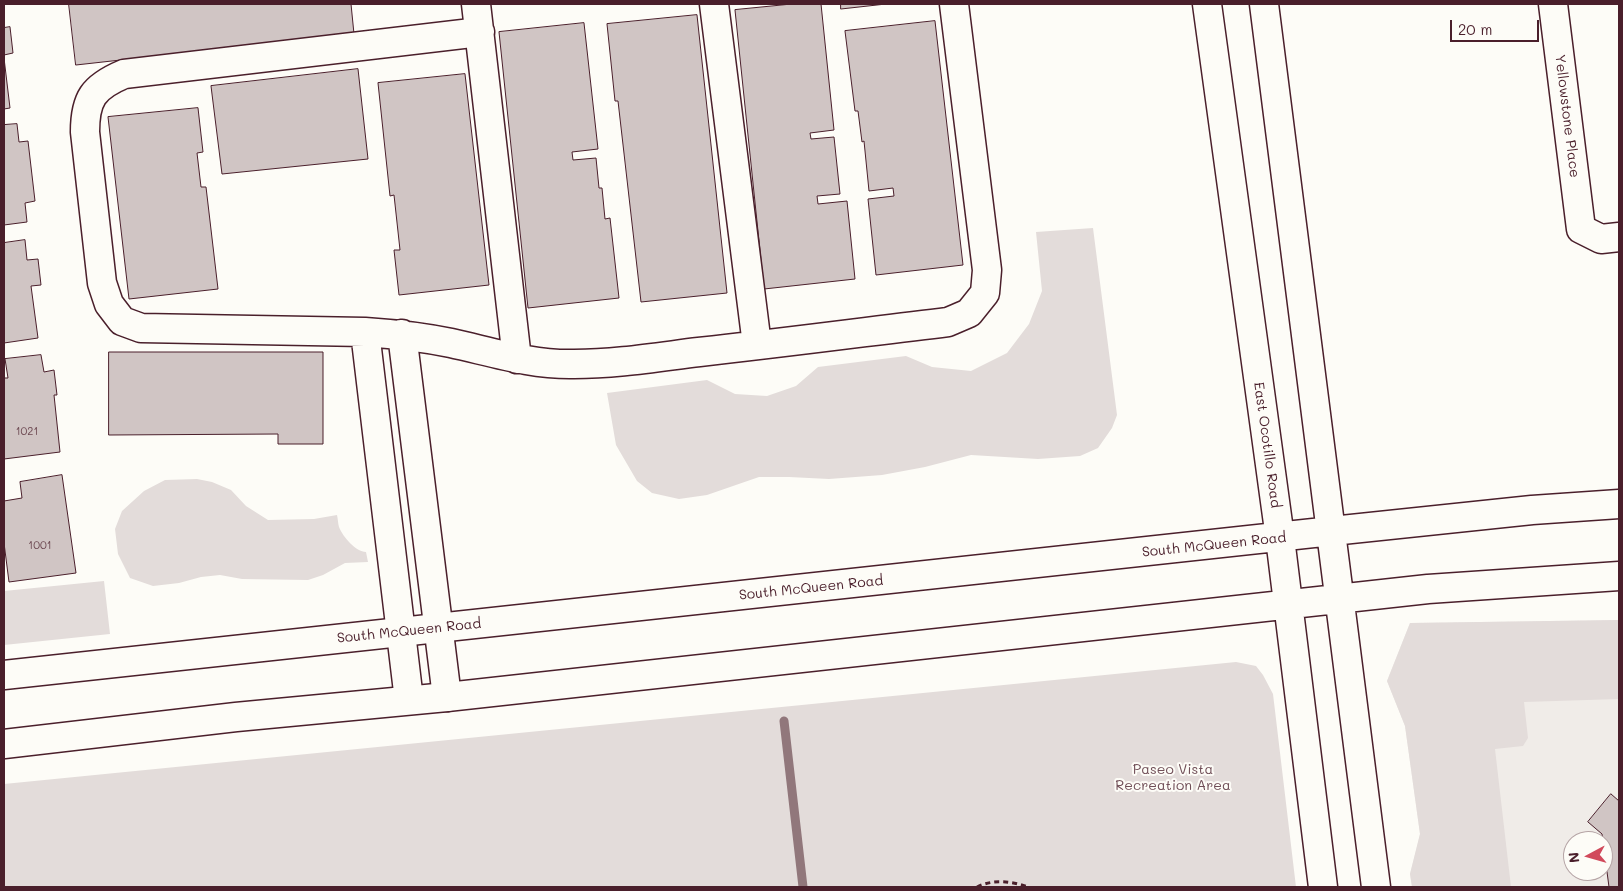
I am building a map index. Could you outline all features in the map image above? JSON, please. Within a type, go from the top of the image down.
[{"type":"main road","points":[[476,4],[517,359]]},
{"type":"main road","points":[[714,4],[757,345]]},
{"type":"main road","points":[[480,32],[124,74],[107,81],[91,97],[85,113],[85,132],[102,284],[109,304],[122,321],[141,328],[402,334],[451,343],[517,359],[574,364],[757,345],[948,322],[969,313],[984,293],[987,270],[954,4]]},
{"type":"main road","name":"East Ocotillo Road","points":[[1207,4],[1280,538],[1323,887]]},
{"type":"main road","points":[[1264,4],[1376,887]]},
{"type":"main road","name":"Yellowstone Place","points":[[1553,4],[1581,229],[1601,239],[1619,237]]},
{"type":"main road","points":[[365,332],[410,700]]},
{"type":"main road","points":[[402,334],[447,697]]},
{"type":"main road","points":[[381,469],[418,465]]},
{"type":"main road","name":"South McQueen Road","points":[[4,675],[1532,510],[1619,504]]},
{"type":"main road","points":[[4,744],[236,717],[447,697],[1339,598],[1428,589],[1619,576]]},
{"type":"path","points":[[977,887],[987,882],[1015,882],[1028,887]]},
{"type":"shaded area","points":[[1619,620],[1619,887],[1412,887],[1410,874],[1420,834],[1405,726],[1387,681],[1410,623]]},
{"type":"green space","points":[[1093,228],[1117,415],[1112,428],[1098,448],[1080,456],[1038,459],[971,455],[925,467],[882,475],[829,479],[759,477],[707,495],[679,499],[652,493],[637,481],[616,445],[607,393],[707,380],[735,394],[767,396],[796,386],[818,367],[906,356],[932,367],[971,371],[1007,353],[1029,324],[1042,291],[1036,232]]},
{"type":"green space","points":[[197,479],[212,482],[231,490],[246,506],[268,520],[314,519],[337,515],[339,527],[343,535],[358,550],[366,552],[368,562],[345,563],[323,575],[308,580],[242,579],[220,575],[153,586],[130,578],[118,554],[115,529],[122,511],[144,491],[165,480]]},
{"type":"green space","points":[[104,581],[110,634],[4,645],[4,591]]},
{"type":"green space","points":[[1619,620],[1619,699],[1524,702],[1528,738],[1523,746],[1495,749],[1511,887],[1412,887],[1410,874],[1420,834],[1405,726],[1387,681],[1410,623]]},
{"type":"green space","name":"Paseo Vista Recreation Area","points":[[1236,662],[1256,666],[1273,694],[1296,887],[4,887],[4,784]]},
{"type":"building","points":[[69,4],[351,4],[354,34],[76,65]]},
{"type":"building","points":[[792,4],[821,4],[834,130],[810,133],[811,139],[834,137],[840,194],[817,196],[818,204],[847,201],[855,279],[764,289],[735,10]]},
{"type":"building","points":[[841,4],[886,4],[841,9]]},
{"type":"building","points":[[697,15],[727,293],[641,302],[618,101],[615,101],[607,24]]},
{"type":"building","points":[[935,21],[963,265],[876,275],[868,199],[894,196],[893,188],[869,191],[864,141],[862,142],[858,111],[855,111],[845,31]]},
{"type":"building","points":[[584,23],[598,149],[572,152],[573,160],[596,158],[599,188],[602,188],[605,219],[610,218],[619,298],[528,308],[499,32]]},
{"type":"building","points":[[10,27],[13,53],[4,55],[4,28]]},
{"type":"building","points":[[4,58],[10,108],[4,109]]},
{"type":"building","points":[[358,69],[368,159],[222,174],[211,86]]},
{"type":"building","points":[[465,74],[489,285],[399,295],[394,250],[400,250],[394,195],[390,196],[378,83]]},
{"type":"building","points":[[198,108],[203,152],[197,153],[201,187],[206,187],[218,289],[129,299],[108,117]]},
{"type":"building","points":[[17,124],[19,142],[28,141],[35,201],[25,203],[27,222],[4,225],[4,125]]},
{"type":"building","points":[[25,240],[27,260],[38,259],[41,285],[31,286],[38,338],[4,343],[4,243]]},
{"type":"building","points":[[109,352],[323,352],[323,444],[278,444],[278,434],[109,435]]},
{"type":"building","points":[[41,355],[44,372],[54,370],[57,395],[54,395],[60,452],[4,459],[4,378],[8,378],[5,359]]},
{"type":"building","points":[[62,475],[76,573],[9,582],[4,543],[4,501],[22,498],[20,482]]},
{"type":"building","points":[[1611,794],[1619,801],[1619,887],[1609,887],[1608,881],[1613,881],[1613,831],[1598,831],[1588,822]]},
{"type":"waterway","points":[[784,721],[803,887]]}]
